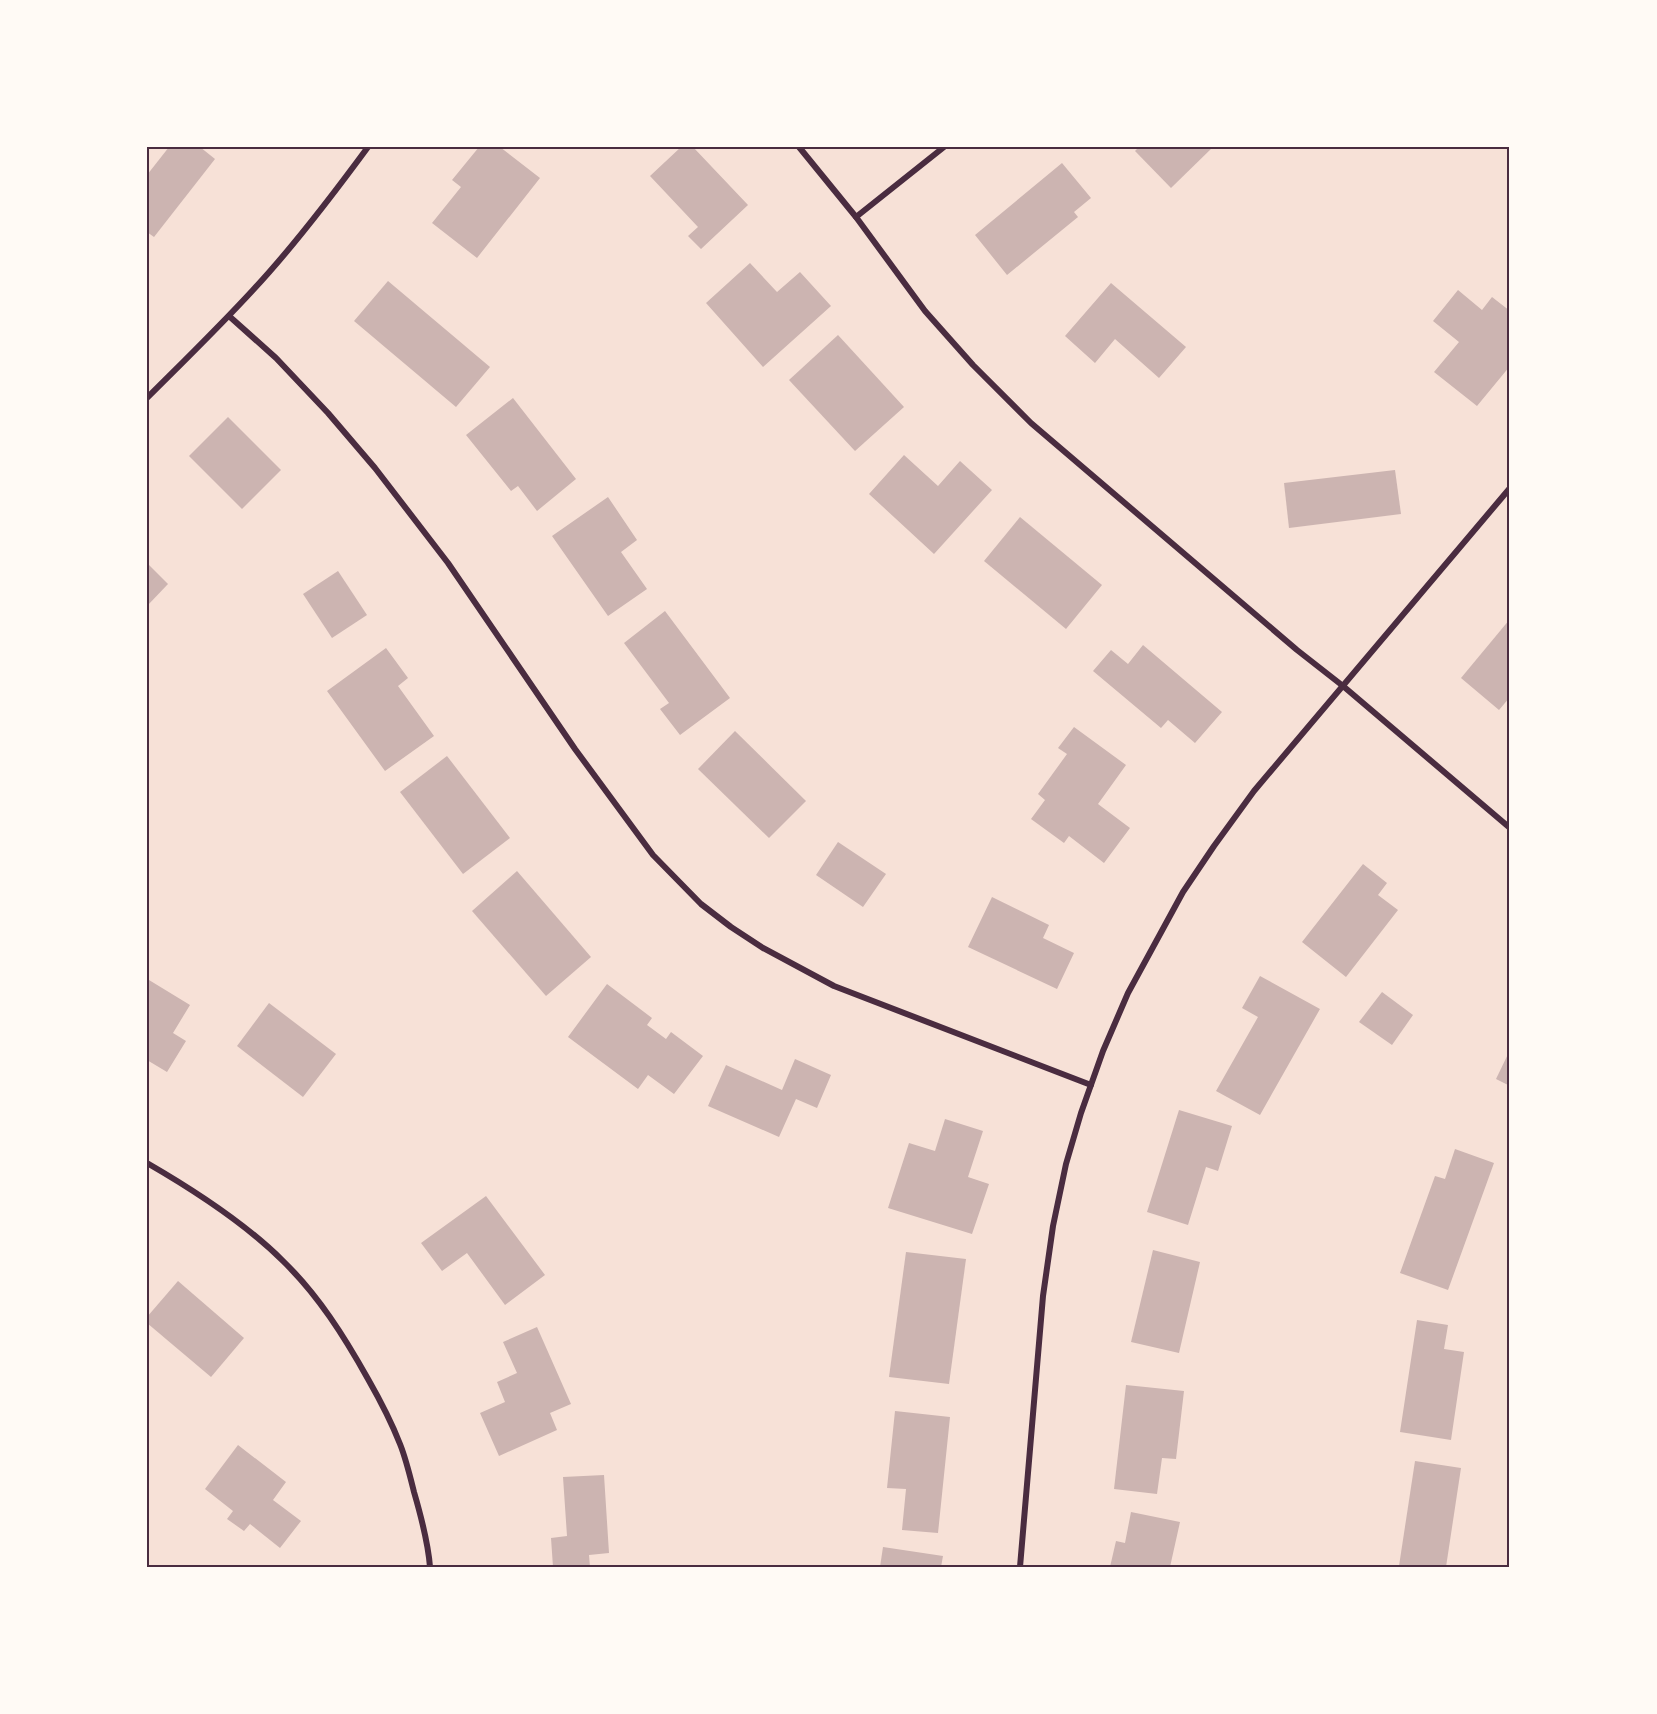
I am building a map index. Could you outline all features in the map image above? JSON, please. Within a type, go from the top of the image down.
[{"type":"street","points":[[147,398],[261,282],[319,214],[368,147]]},
{"type":"street","points":[[799,147],[856,217],[925,311],[972,365],[1031,423],[1510,828]]},
{"type":"street","points":[[856,217],[944,147]]},
{"type":"street","points":[[229,316],[276,358],[328,413],[375,468],[448,563],[575,749],[653,855],[701,904],[763,948],[834,986],[1091,1085]]},
{"type":"street","points":[[1020,1567],[1043,1296],[1053,1226],[1066,1164],[1081,1113],[1103,1051],[1128,993],[1183,892],[1254,792],[1510,488]]},
{"type":"street","points":[[147,1163],[231,1218],[290,1268],[328,1312],[387,1413],[401,1445],[422,1519],[430,1567]]},
{"type":"building","points":[[169,147],[200,147],[215,159],[154,237],[147,232],[147,175]]},
{"type":"building","points":[[479,147],[500,147],[540,178],[477,258],[432,223],[461,187],[452,180]]},
{"type":"building","points":[[681,147],[693,147],[748,205],[701,249],[688,236],[698,227],[650,176]]},
{"type":"building","points":[[1139,147],[1213,147],[1171,188],[1135,151]]},
{"type":"building","points":[[1062,163],[1091,198],[1074,212],[1078,217],[1007,275],[975,235]]},
{"type":"building","points":[[750,263],[777,292],[800,272],[831,306],[763,367],[706,303]]},
{"type":"building","points":[[388,281],[490,367],[456,407],[354,321]]},
{"type":"building","points":[[1111,283],[1186,347],[1159,378],[1115,339],[1095,363],[1065,336]]},
{"type":"building","points":[[1458,290],[1482,310],[1492,297],[1510,311],[1510,366],[1477,406],[1434,372],[1459,342],[1433,321]]},
{"type":"building","points":[[838,335],[904,407],[855,451],[789,380]]},
{"type":"building","points":[[513,398],[576,479],[537,511],[518,486],[511,491],[466,435]]},
{"type":"building","points":[[228,417],[281,470],[242,509],[189,456]]},
{"type":"building","points":[[904,455],[938,486],[960,461],[992,490],[934,554],[869,494]]},
{"type":"building","points":[[1395,470],[1401,514],[1289,528],[1284,483]]},
{"type":"building","points":[[608,497],[637,540],[621,552],[647,589],[608,616],[552,536]]},
{"type":"building","points":[[1020,517],[1102,585],[1066,629],[984,561]]},
{"type":"building","points":[[147,563],[168,584],[147,606]]},
{"type":"building","points":[[338,571],[367,615],[332,638],[303,594]]},
{"type":"building","points":[[665,611],[730,698],[680,735],[660,709],[669,703],[624,643]]},
{"type":"building","points":[[1510,619],[1510,697],[1499,710],[1461,678]]},
{"type":"building","points":[[1143,645],[1222,712],[1195,743],[1168,720],[1161,728],[1093,671],[1111,650],[1128,664]]},
{"type":"building","points":[[386,648],[408,678],[398,686],[434,736],[385,771],[327,691]]},
{"type":"building","points":[[1074,727],[1126,765],[1098,804],[1130,828],[1104,863],[1069,836],[1064,843],[1031,819],[1045,800],[1038,794],[1067,754],[1058,748]]},
{"type":"building","points":[[735,731],[806,801],[769,838],[698,769]]},
{"type":"building","points":[[447,756],[510,838],[463,874],[400,792]]},
{"type":"building","points":[[838,842],[886,874],[863,907],[816,875]]},
{"type":"building","points":[[1363,864],[1387,883],[1378,895],[1398,910],[1346,977],[1302,942]]},
{"type":"building","points":[[517,871],[591,957],[546,996],[472,911]]},
{"type":"building","points":[[992,897],[1049,925],[1043,938],[1074,953],[1057,989],[968,947]]},
{"type":"building","points":[[1260,976],[1320,1009],[1260,1115],[1216,1091],[1258,1017],[1242,1008]]},
{"type":"building","points":[[149,980],[190,1005],[173,1033],[186,1041],[167,1072],[147,1060],[147,983]]},
{"type":"building","points":[[607,984],[652,1018],[647,1025],[666,1039],[671,1032],[703,1056],[674,1094],[648,1075],[638,1089],[568,1037]]},
{"type":"building","points":[[1382,992],[1413,1015],[1392,1045],[1359,1022]]},
{"type":"building","points":[[269,1003],[336,1054],[303,1097],[237,1046]]},
{"type":"building","points":[[1510,1050],[1510,1086],[1496,1079]]},
{"type":"building","points":[[795,1059],[831,1075],[817,1108],[796,1099],[779,1137],[708,1106],[726,1065],[782,1090]]},
{"type":"building","points":[[1179,1110],[1232,1126],[1218,1171],[1206,1167],[1188,1225],[1147,1212]]},
{"type":"building","points":[[945,1119],[983,1131],[968,1177],[989,1184],[972,1234],[888,1208],[909,1143],[935,1151]]},
{"type":"building","points":[[1455,1149],[1494,1163],[1448,1290],[1400,1273],[1435,1176],[1445,1179]]},
{"type":"building","points":[[486,1196],[545,1275],[505,1305],[467,1253],[442,1271],[421,1243]]},
{"type":"building","points":[[1153,1250],[1200,1262],[1179,1353],[1131,1342]]},
{"type":"building","points":[[906,1252],[966,1259],[949,1384],[889,1377]]},
{"type":"building","points":[[178,1281],[244,1338],[211,1377],[147,1323],[147,1317]]},
{"type":"building","points":[[1417,1320],[1448,1325],[1444,1349],[1464,1352],[1451,1440],[1400,1432]]},
{"type":"building","points":[[537,1327],[571,1404],[550,1413],[557,1430],[499,1456],[480,1413],[505,1402],[497,1382],[517,1373],[503,1342]]},
{"type":"building","points":[[1126,1385],[1184,1391],[1176,1459],[1162,1458],[1157,1494],[1114,1489]]},
{"type":"building","points":[[895,1411],[950,1417],[938,1533],[902,1530],[906,1489],[887,1488]]},
{"type":"building","points":[[238,1445],[286,1482],[273,1500],[301,1521],[280,1548],[250,1524],[244,1531],[227,1519],[233,1511],[205,1489]]},
{"type":"building","points":[[1415,1461],[1461,1468],[1446,1567],[1399,1566]]},
{"type":"building","points":[[604,1475],[609,1553],[589,1555],[590,1567],[553,1567],[551,1538],[567,1536],[563,1477]]},
{"type":"building","points":[[1131,1512],[1180,1522],[1170,1567],[1110,1567],[1116,1541],[1125,1543]]},
{"type":"building","points":[[883,1547],[943,1556],[941,1567],[880,1567]]}]
